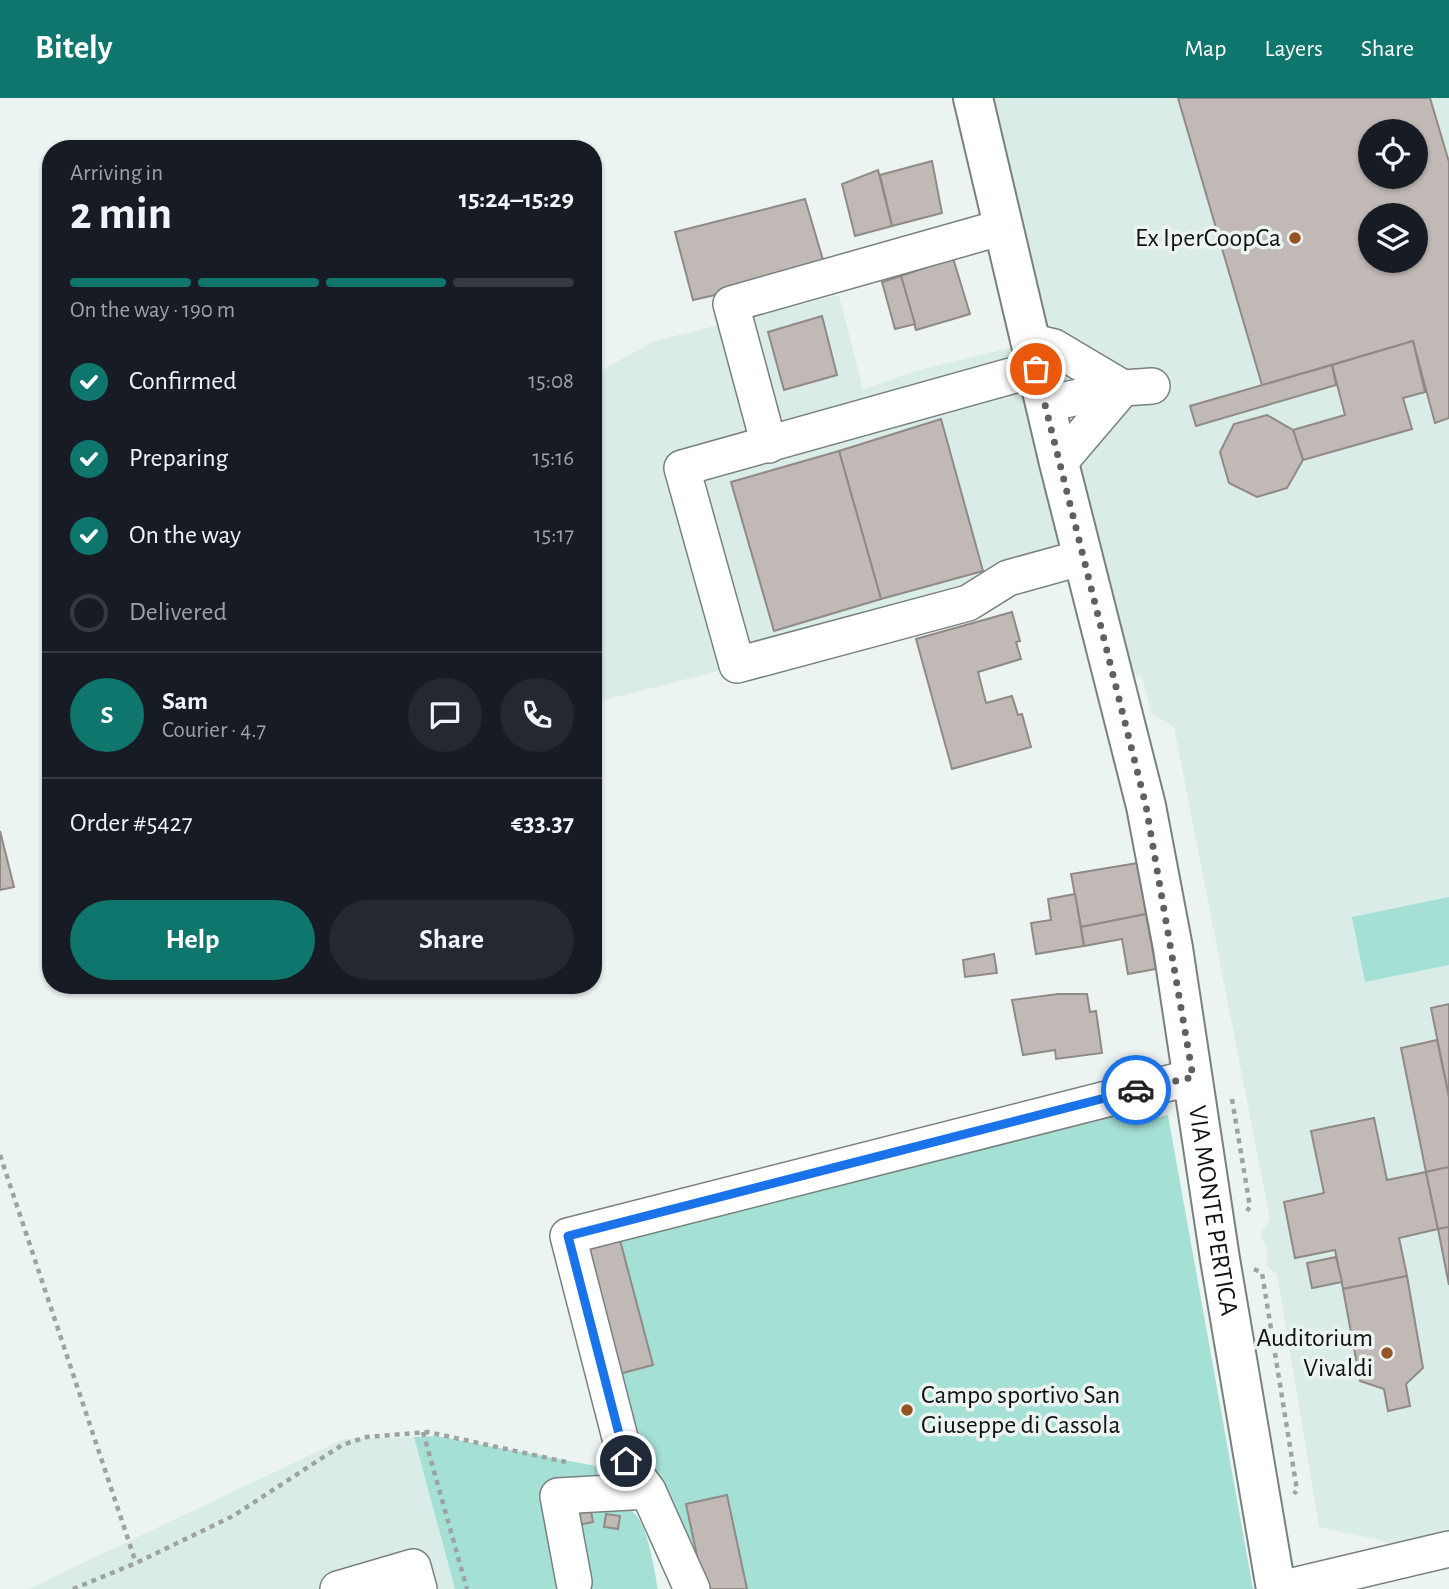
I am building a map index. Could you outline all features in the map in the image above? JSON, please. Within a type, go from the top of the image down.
[{"type":"main road","name":"VIA MONTE PERTICA","points":[[973,98],[1059,463],[1146,806],[1278,1589]]},
{"type":"street","points":[[769,445],[731,304],[1003,227]]},
{"type":"street","points":[[1037,371],[1054,347],[1138,387]]},
{"type":"street","points":[[1084,556],[1008,578],[968,603],[737,666],[682,468],[1037,371],[1138,387]]},
{"type":"street","points":[[1059,463],[1138,387]]},
{"type":"street","points":[[692,1589],[648,1491],[626,1461],[568,1236],[1193,1077]]},
{"type":"street","points":[[574,1582],[558,1496],[648,1491]]},
{"type":"street","points":[[1278,1589],[1449,1549]]},
{"type":"street","points":[[338,1589],[413,1567],[419,1589]]},
{"type":"path","points":[[0,1155],[136,1563]]},
{"type":"path","points":[[423,1432],[467,1589]]},
{"type":"path","points":[[73,1589],[136,1563],[233,1516],[342,1445],[367,1437],[423,1432],[572,1463]]},
{"type":"shaded area","points":[[988,98],[1449,98],[1449,1532],[1401,1545],[1319,1527],[1277,1274],[1265,1265],[1268,1260],[1266,1247],[1260,1235],[1270,1219],[1174,727],[1151,713],[1142,675],[1126,678]]},
{"type":"shaded area","points":[[839,295],[863,390],[911,372],[1017,346],[1069,565],[867,633],[602,701],[602,370],[654,341]]},
{"type":"shaded area","points":[[414,1437],[455,1589],[28,1589],[344,1439]]},
{"type":"green space","points":[[1449,897],[1449,965],[1365,982],[1352,917]]},
{"type":"green space","name":"Campo sportivo San Giuseppe di Cassola","points":[[1105,1100],[1129,1113],[1131,1123],[1168,1115],[1253,1589],[686,1589],[655,1468],[642,1461],[582,1251]]},
{"type":"green space","points":[[436,1436],[596,1466],[602,1507],[630,1510],[641,1524],[646,1534],[658,1589],[455,1589],[414,1437]]},
{"type":"building","name":"Ex IperCoopCa","points":[[1178,98],[1430,98],[1449,162],[1449,418],[1435,423],[1413,341],[1262,385]]},
{"type":"building","points":[[932,161],[942,213],[892,226],[880,175]]},
{"type":"building","points":[[878,170],[892,226],[855,236],[842,184]]},
{"type":"building","points":[[805,199],[826,270],[693,300],[675,232]]},
{"type":"building","points":[[953,258],[970,314],[916,330],[901,276]]},
{"type":"building","points":[[901,276],[915,324],[895,329],[882,282]]},
{"type":"building","points":[[822,316],[837,375],[784,390],[768,332]]},
{"type":"building","points":[[1413,341],[1425,392],[1403,398],[1412,429],[1303,460],[1293,430],[1345,415],[1332,365]]},
{"type":"building","points":[[1332,365],[1336,385],[1196,426],[1190,406]]},
{"type":"building","points":[[1267,415],[1293,430],[1303,460],[1287,488],[1257,497],[1229,483],[1220,452],[1234,424]]},
{"type":"building","points":[[941,419],[983,571],[881,599],[839,451]]},
{"type":"building","points":[[839,451],[881,599],[774,631],[731,482]]},
{"type":"building","points":[[1012,612],[1020,641],[1016,642],[1021,659],[978,672],[986,703],[1012,696],[1018,715],[1022,714],[1031,747],[952,769],[916,639]]},
{"type":"building","points":[[0,831],[14,887],[0,890]]},
{"type":"building","points":[[1138,863],[1146,914],[1081,927],[1071,874]]},
{"type":"building","points":[[1075,894],[1084,946],[1036,954],[1031,923],[1051,920],[1048,899]]},
{"type":"building","points":[[1146,914],[1156,969],[1128,974],[1122,939],[1084,946],[1081,927]]},
{"type":"building","points":[[994,954],[997,973],[965,977],[963,960]]},
{"type":"building","points":[[1058,994],[1087,994],[1090,1012],[1096,1011],[1102,1053],[1056,1059],[1055,1050],[1023,1055],[1012,1000]]},
{"type":"building","points":[[1449,1004],[1449,1097],[1431,1008]]},
{"type":"building","points":[[1437,1040],[1449,1097],[1449,1167],[1426,1172],[1401,1048]]},
{"type":"building","points":[[1374,1118],[1387,1180],[1426,1172],[1438,1229],[1399,1238],[1407,1276],[1343,1289],[1335,1250],[1295,1258],[1284,1202],[1324,1193],[1311,1131]]},
{"type":"building","points":[[1449,1167],[1449,1227],[1438,1229],[1426,1172]]},
{"type":"building","points":[[1449,1227],[1449,1285],[1438,1229]]},
{"type":"building","points":[[620,1240],[653,1365],[615,1375],[582,1251]]},
{"type":"building","points":[[1336,1257],[1342,1282],[1312,1288],[1307,1263]]},
{"type":"building","name":"Auditorium Vivaldi","points":[[1407,1276],[1423,1368],[1406,1384],[1410,1406],[1388,1411],[1384,1389],[1360,1381],[1343,1289]]},
{"type":"building","points":[[727,1495],[747,1589],[704,1589],[686,1504]]},
{"type":"building","points":[[591,1511],[593,1522],[574,1526],[572,1514]]},
{"type":"building","points":[[606,1514],[620,1516],[618,1529],[604,1527]]},
{"type":"way so far","points":[[1036,369],[1146,806],[1169,925],[1193,1077],[1136,1090]]},
{"type":"place","name":"Ex IperCoopCa","points":[[1295,238]]},
{"type":"place","name":"Auditorium Vivaldi","points":[[1387,1353]]},
{"type":"place","name":"Campo sportivo San Giuseppe di Cassola","points":[[907,1410]]},
{"type":"route","points":[[626,1461],[568,1236],[1136,1090]]}]
